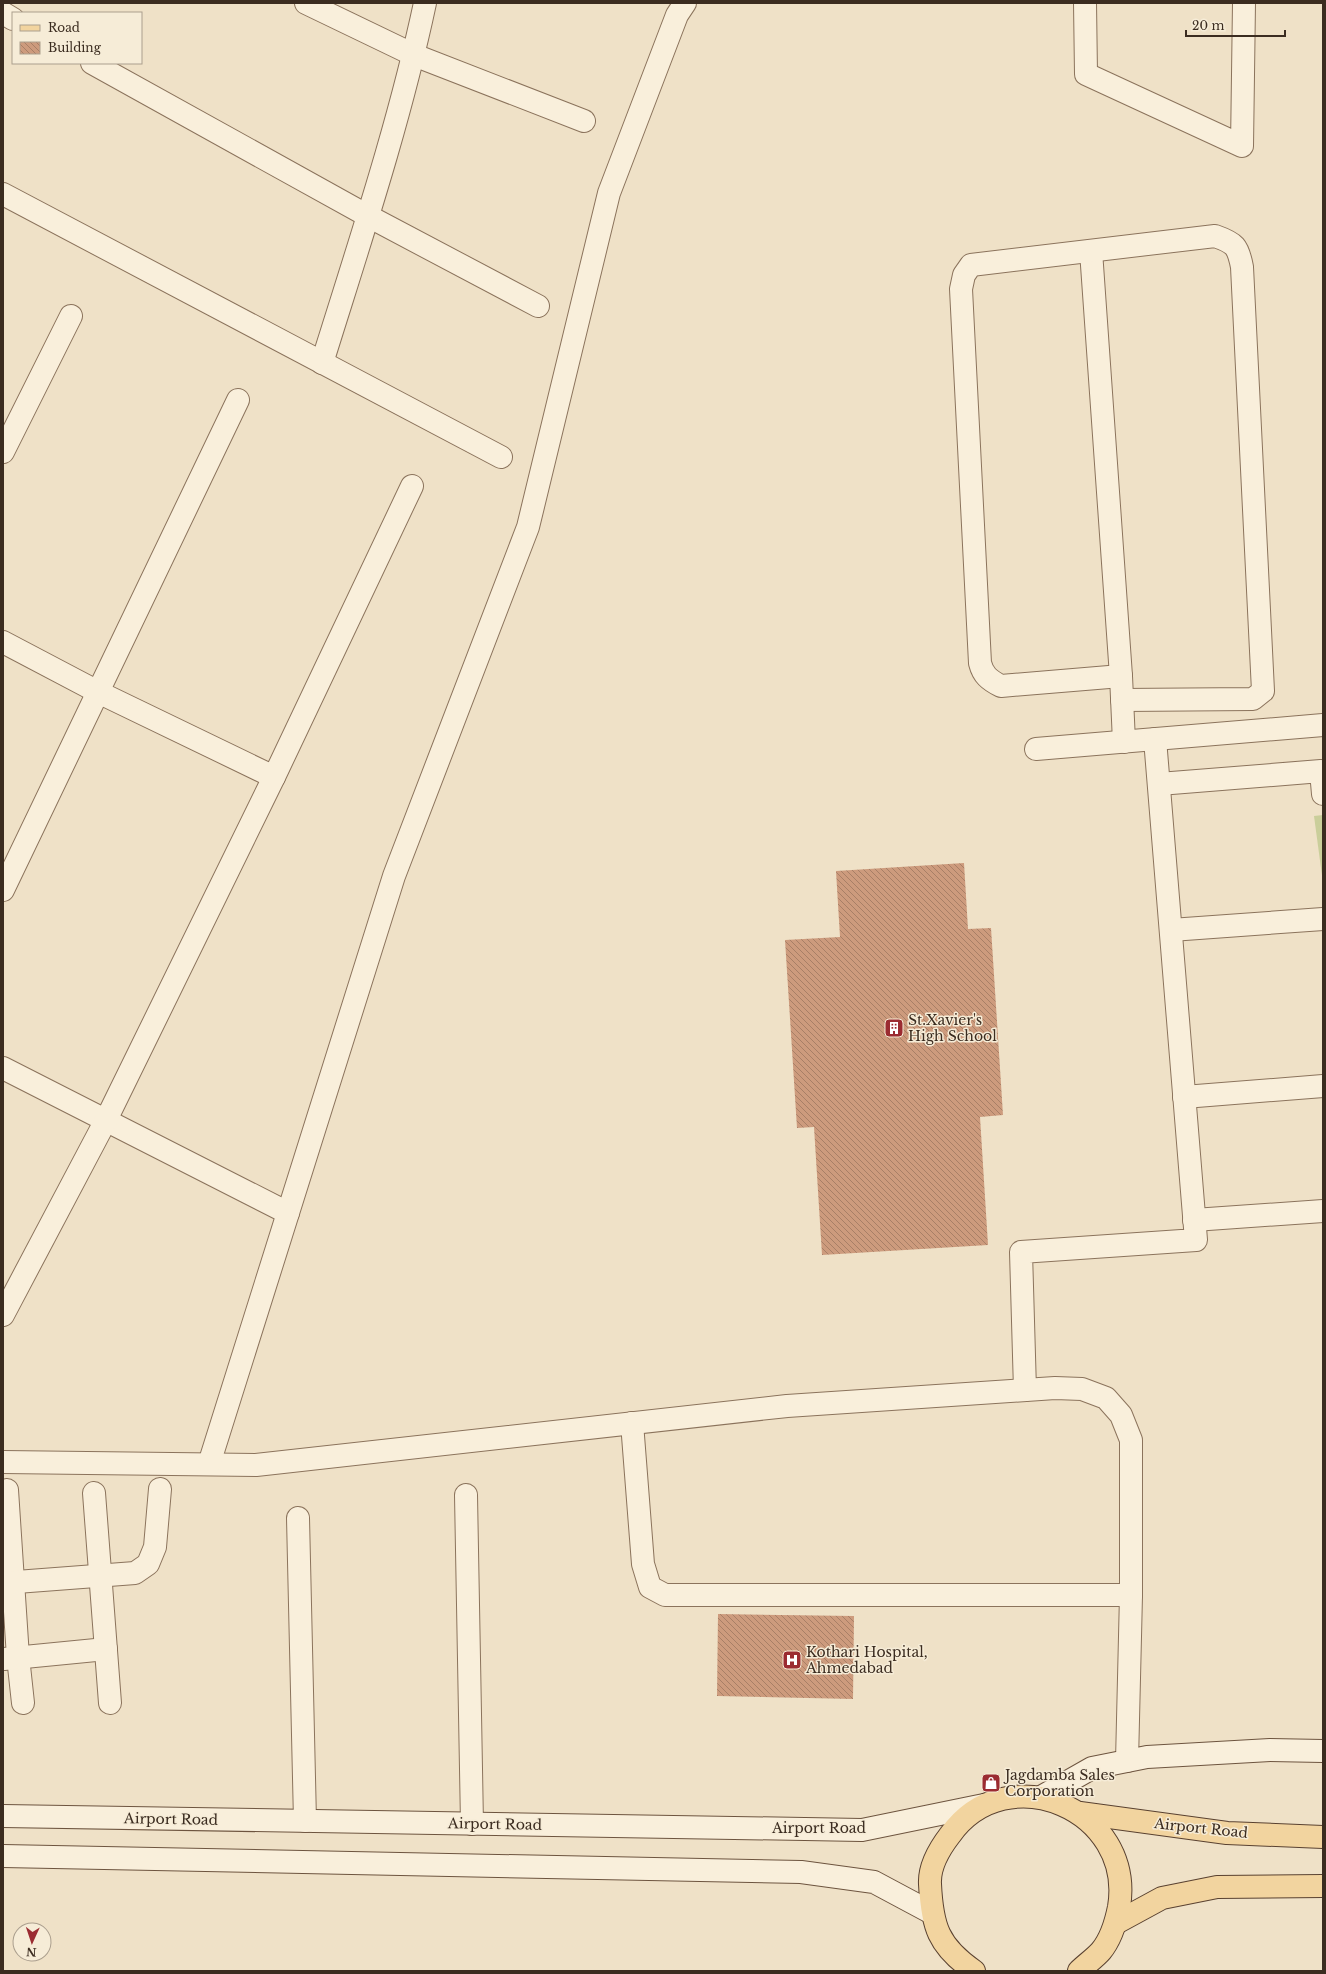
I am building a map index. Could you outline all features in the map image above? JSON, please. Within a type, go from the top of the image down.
[{"type":"main road","name":"Airport Road","points":[[964,1967],[941,1938],[932,1913],[930,1881],[938,1850],[958,1824],[984,1805],[1012,1797],[1041,1797],[1061,1803],[1080,1813],[1102,1834],[1117,1862],[1121,1892],[1116,1923],[1101,1950],[1079,1971]]},
{"type":"main road","name":"Airport Road","points":[[1080,1813],[1226,1833],[1323,1837]]},
{"type":"main road","points":[[1116,1923],[1162,1898],[1217,1887],[1323,1886]]},
{"type":"street","points":[[306,3],[414,56],[584,121]]},
{"type":"street","points":[[322,363],[368,216],[414,56],[425,3]]},
{"type":"street","points":[[209,1464],[394,876],[528,527],[610,193],[677,15],[685,3]]},
{"type":"street","points":[[1085,3],[1086,74],[1242,146],[1244,3]]},
{"type":"street","points":[[3,13],[12,18]]},
{"type":"street","points":[[94,64],[368,216],[538,306]]},
{"type":"street","points":[[3,194],[500,457]]},
{"type":"street","points":[[1121,676],[1001,686],[991,681],[983,673],[980,663],[961,289],[964,275],[971,265],[1215,236],[1227,240],[1239,250],[1242,267],[1262,691],[1253,699],[1122,700]]},
{"type":"street","points":[[1091,251],[1121,676],[1124,742]]},
{"type":"street","points":[[3,452],[71,316]]},
{"type":"street","points":[[3,890],[238,400]]},
{"type":"street","points":[[3,1315],[106,1120],[274,777],[412,486]]},
{"type":"street","points":[[3,642],[98,692],[274,777]]},
{"type":"street","points":[[1036,749],[1323,725]]},
{"type":"street","points":[[1025,1390],[1021,1252],[1196,1240],[1155,739]]},
{"type":"street","points":[[1159,784],[1321,771],[1323,794]]},
{"type":"street","points":[[1171,930],[1323,918]]},
{"type":"street","points":[[3,1068],[288,1213]]},
{"type":"street","points":[[1184,1098],[1323,1086]]},
{"type":"street","points":[[1194,1220],[1323,1211]]},
{"type":"street","points":[[3,1462],[256,1465],[787,1406],[1025,1390],[1082,1389],[1106,1398],[1121,1414],[1131,1440],[1131,1595],[1127,1761]]},
{"type":"street","points":[[632,1423],[643,1564],[650,1586],[665,1595],[1131,1595]]},
{"type":"street","points":[[8,1582],[135,1573],[148,1564],[155,1547],[160,1489]]},
{"type":"street","points":[[7,1490],[11,1658],[24,1703]]},
{"type":"street","points":[[94,1493],[110,1703]]},
{"type":"street","points":[[466,1495],[472,1824]]},
{"type":"street","points":[[298,1518],[304,1821]]},
{"type":"street","points":[[11,1658],[106,1649]]},
{"type":"street","points":[[1041,1797],[1092,1768],[1147,1756],[1270,1750],[1323,1751]]},
{"type":"street","name":"Airport Road","points":[[3,1816],[862,1830],[984,1805]]},
{"type":"street","points":[[3,1856],[801,1872],[874,1882],[932,1913]]},
{"type":"green space","points":[[1323,815],[1323,883],[1314,816]]},
{"type":"building","name":"St.Xavier's High School","points":[[964,863],[968,929],[991,928],[1003,1115],[980,1117],[988,1245],[822,1255],[814,1127],[797,1128],[785,940],[840,937],[836,871]]},
{"type":"building","points":[[718,1614],[854,1616],[853,1699],[717,1696]]},
{"type":"place","name":"St.Xavier's High School","points":[[894,1028]]},
{"type":"place","name":"Kothari Hospital, Ahmedabad","points":[[792,1660]]},
{"type":"place","name":"Jagdamba Sales Corporation","points":[[991,1783]]}]
